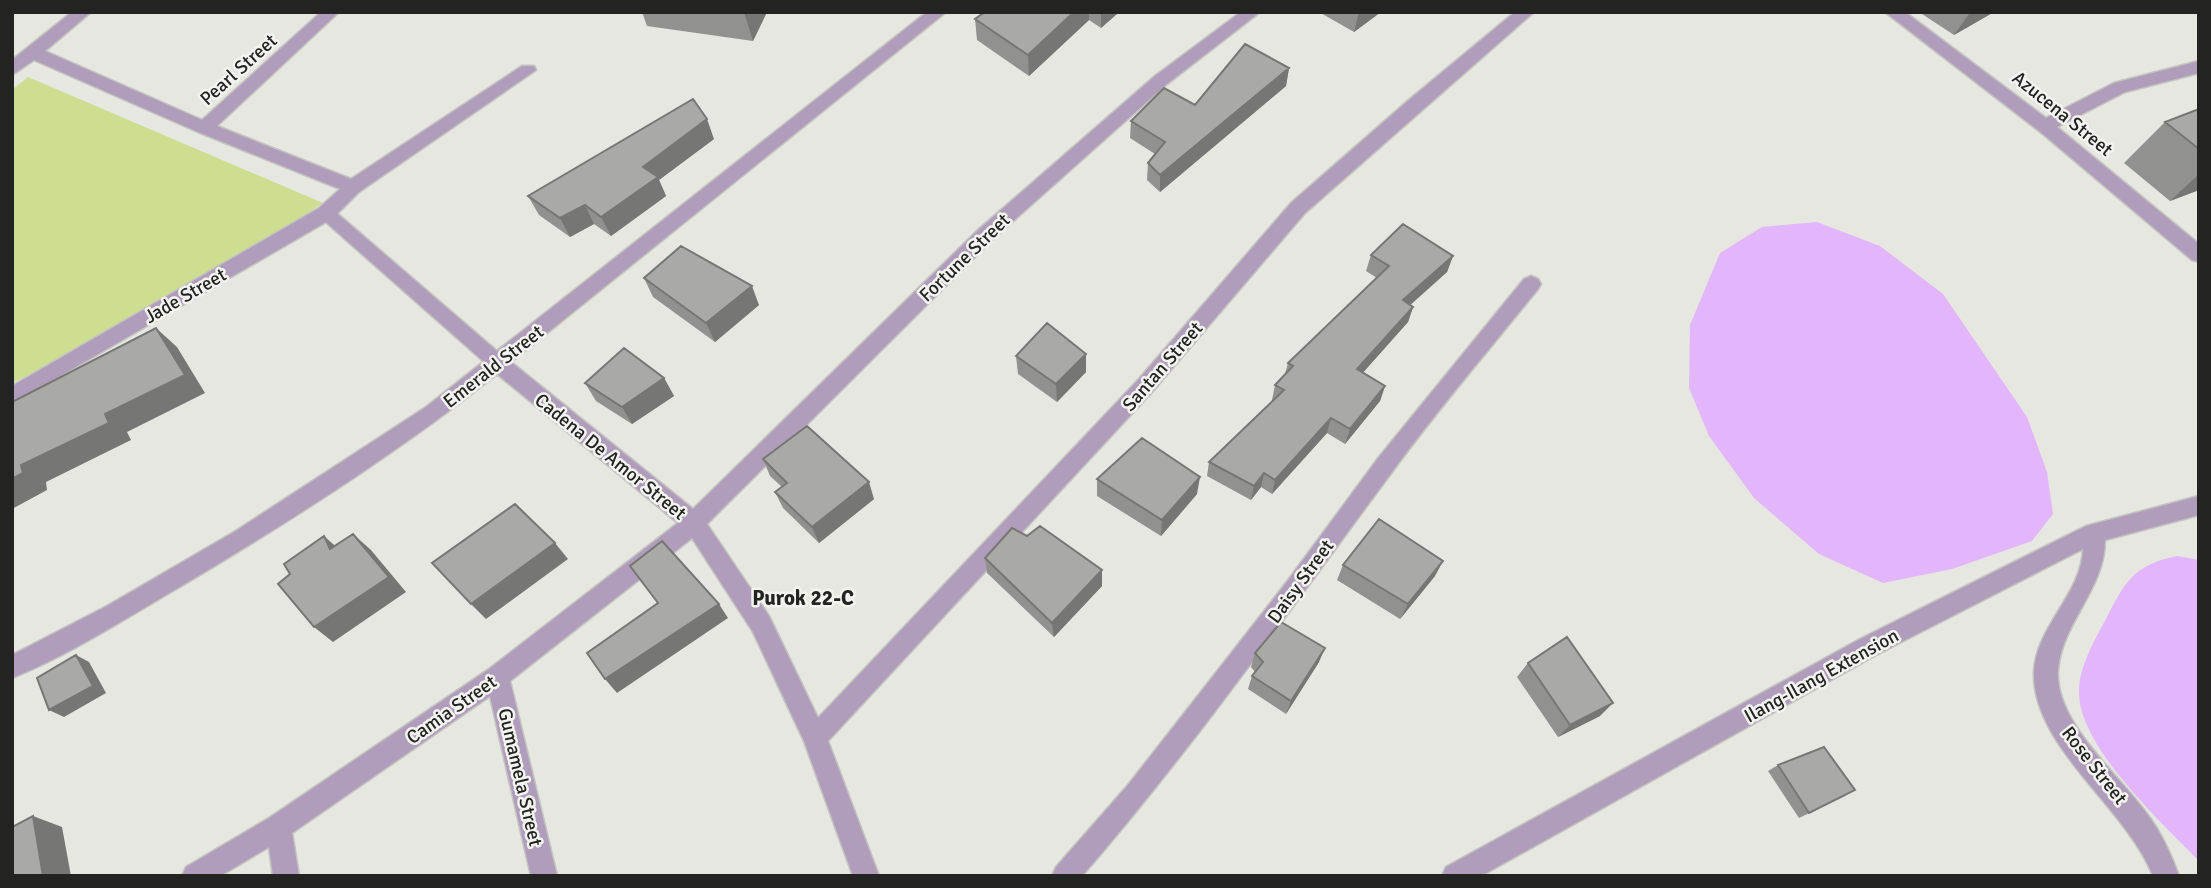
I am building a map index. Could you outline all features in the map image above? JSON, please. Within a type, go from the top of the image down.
[{"type":"street","points":[[12,69],[83,12]]},
{"type":"street","name":"Pearl Street","points":[[204,128],[331,12]]},
{"type":"street","name":"Emerald Street","points":[[12,667],[115,613],[242,539],[380,449],[498,363],[938,12]]},
{"type":"street","name":"Fortune Street","points":[[694,523],[985,235],[1161,80],[1252,12]]},
{"type":"street","name":"Santan Street","points":[[815,738],[1145,386],[1298,208],[1416,103],[1526,12]]},
{"type":"street","name":"Azucena Street","points":[[1893,12],[1972,67],[2046,125],[2199,255]]},
{"type":"street","points":[[32,52],[204,128],[353,187]]},
{"type":"street","points":[[2046,125],[2120,87],[2199,67]]},
{"type":"street","name":"Jade Street","points":[[12,396],[326,213],[353,187],[528,70]]},
{"type":"street","name":"Daisy Street","points":[[1065,876],[1138,794],[1294,590],[1386,463],[1531,284]]},
{"type":"street","name":"Cadena De Amor Street","points":[[498,363],[694,523],[761,624],[815,738],[866,876]]},
{"type":"street","name":"Ilang-Ilang Extension","points":[[1455,876],[1868,647],[2094,533],[2199,505]]},
{"type":"street","name":"Camia Street","points":[[195,876],[278,827],[497,677],[694,523]]},
{"type":"street","name":"Rose Street","points":[[2094,533],[2094,563],[2056,635],[2047,664],[2048,691],[2055,712],[2070,736],[2129,808],[2153,846],[2166,876]]},
{"type":"street","name":"Gumamela Street","points":[[497,677],[544,876]]},
{"type":"street","points":[[278,827],[286,876]]},
{"type":"lane","name":"Cadena De Amor Street","points":[[326,213],[498,363]]},
{"type":"green space","points":[[28,77],[323,203],[171,298],[12,383],[12,90]]},
{"type":"shaded area","points":[[1817,222],[1880,246],[1943,294],[2027,417],[2047,472],[2053,514],[2032,541],[1952,569],[1883,583],[1819,554],[1754,498],[1709,436],[1689,388],[1690,325],[1720,253],[1762,227]]},
{"type":"shaded area","points":[[2177,556],[2199,560],[2199,861],[2145,806],[2108,761],[2093,738],[2083,715],[2079,694],[2081,675],[2088,655],[2125,585],[2150,564]]},
{"type":"building","points":[[985,12],[1074,12],[1028,55],[975,19]]},
{"type":"building","points":[[1245,44],[1289,68],[1160,175],[1148,163],[1165,142],[1131,121],[1164,88],[1195,105]]},
{"type":"building","points":[[693,99],[707,119],[643,167],[658,177],[601,217],[585,205],[560,218],[528,196]]},
{"type":"building","points":[[2199,109],[2199,149],[2165,122]]},
{"type":"building","points":[[1403,224],[1453,256],[1403,300],[1413,307],[1357,369],[1385,386],[1350,429],[1331,418],[1275,480],[1264,473],[1254,486],[1209,462],[1284,390],[1275,385],[1293,366],[1288,363],[1389,266],[1371,255]]},
{"type":"building","points":[[681,246],[752,286],[706,323],[644,278]]},
{"type":"building","points":[[1047,323],[1086,354],[1056,384],[1016,356]]},
{"type":"building","points":[[156,328],[185,375],[105,414],[109,423],[21,465],[23,473],[12,479],[12,402]]},
{"type":"building","points":[[624,348],[664,378],[622,407],[585,383]]},
{"type":"building","points":[[807,426],[869,482],[812,527],[775,492],[787,483],[763,459]]},
{"type":"building","points":[[1142,438],[1200,477],[1162,520],[1097,479]]},
{"type":"building","points":[[515,504],[555,543],[471,604],[432,563]]},
{"type":"building","points":[[1379,519],[1443,561],[1408,604],[1343,565]]},
{"type":"building","points":[[1040,526],[1102,570],[1052,623],[985,558],[1012,528],[1027,536]]},
{"type":"building","points":[[353,534],[389,577],[314,627],[278,584],[290,574],[284,564],[324,536],[330,549]]},
{"type":"building","points":[[662,541],[719,604],[605,679],[587,653],[658,603],[630,566]]},
{"type":"building","points":[[1281,622],[1325,648],[1291,701],[1252,676],[1263,662],[1255,653]]},
{"type":"building","points":[[1567,637],[1613,703],[1570,725],[1528,663]]},
{"type":"building","points":[[76,655],[93,686],[49,710],[37,678]]},
{"type":"building","points":[[1824,747],[1855,790],[1809,813],[1778,765]]},
{"type":"building","points":[[33,816],[43,876],[12,876],[12,827]]},
{"type":"district","name":"Purok 22-C","points":[[803,598]]}]
